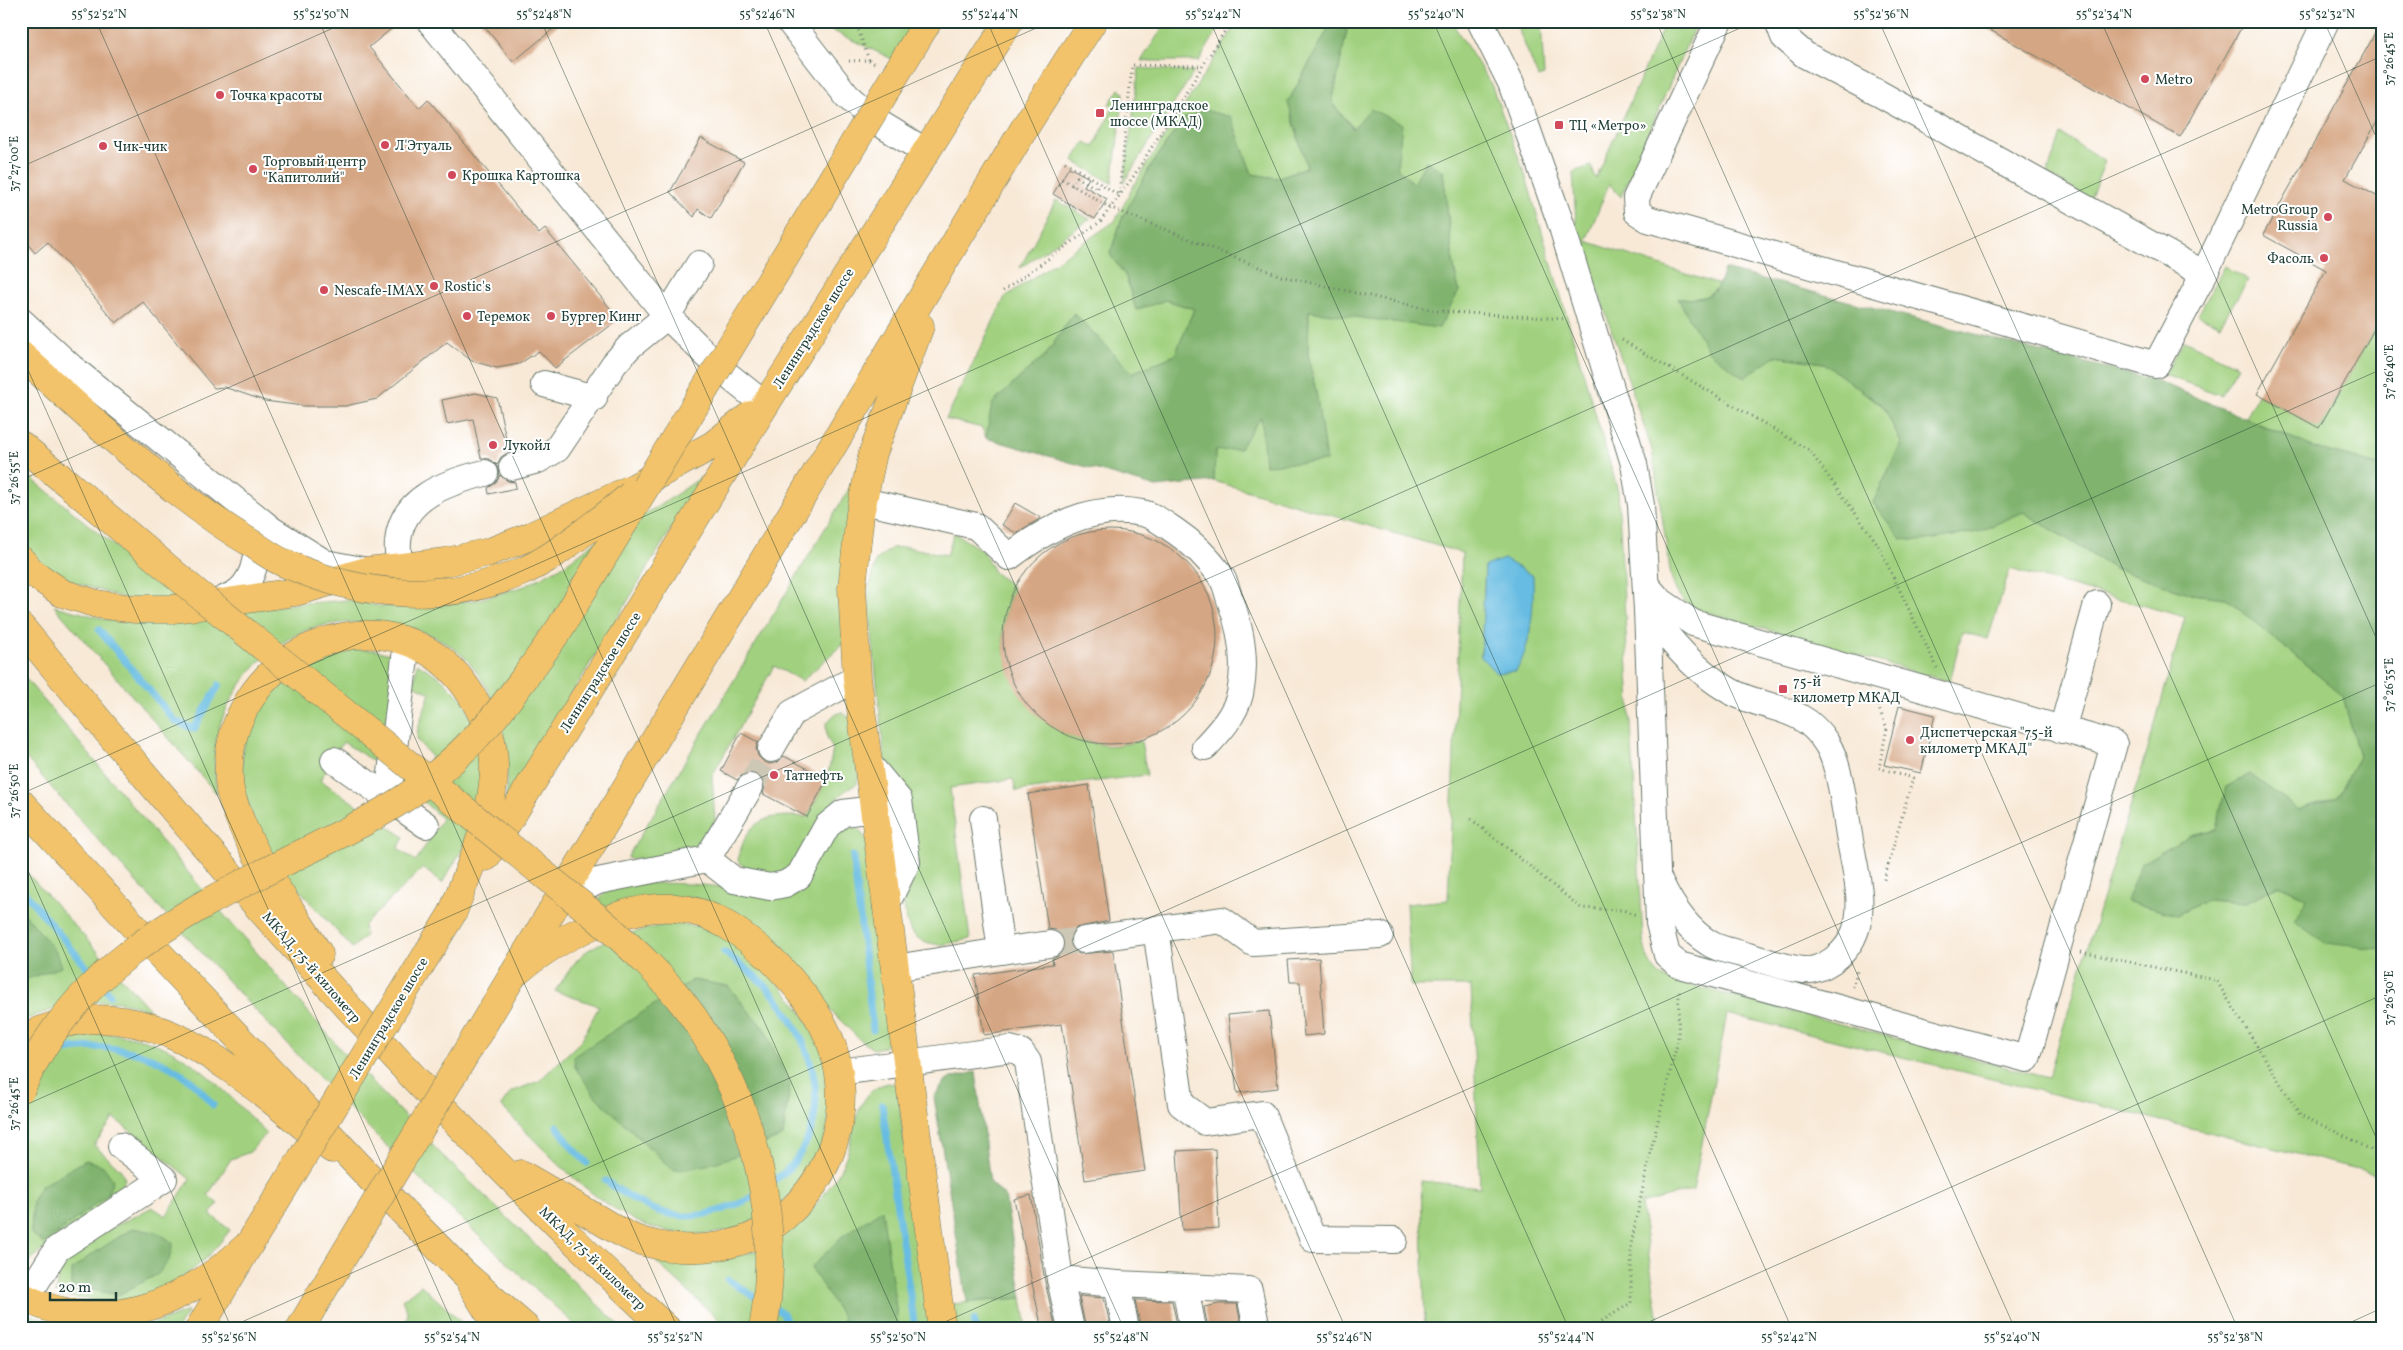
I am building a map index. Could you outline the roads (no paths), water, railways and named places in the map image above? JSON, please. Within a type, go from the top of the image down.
[{"type":"main road","points":[[21,1088],[36,1056],[51,1032],[87,992],[126,956],[189,912],[387,809],[430,780],[465,751],[516,692],[560,628],[928,21]]},
{"type":"main road","name":"Ленинградское шоссе","points":[[199,1329],[452,912],[764,405],[1009,21]]},
{"type":"main road","points":[[300,1329],[309,1317],[950,251],[1027,124],[1093,21]]},
{"type":"main road","points":[[942,1329],[857,678],[852,588],[862,501],[872,453],[950,251]]},
{"type":"main road","points":[[21,355],[156,475],[222,526],[288,565],[354,588],[383,592],[425,593],[474,586],[520,572],[558,551],[605,516],[626,499],[656,469]]},
{"type":"main road","points":[[21,560],[34,573],[62,592],[97,604],[134,609],[172,609],[295,592],[367,571],[400,569],[446,562],[489,552],[566,520],[635,487],[713,444],[764,405]]},
{"type":"main road","points":[[21,445],[205,599],[594,915],[638,954],[667,985],[694,1018],[718,1061],[738,1102],[755,1151],[764,1190],[770,1256],[768,1302],[763,1329]]},
{"type":"main road","name":"МКАД, 75-й километр","points":[[21,627],[104,728],[362,1023],[488,1154],[667,1329]]},
{"type":"main road","points":[[362,1023],[258,857],[242,824],[230,792],[229,758],[237,722],[255,688],[278,665],[313,645],[344,636],[379,635],[407,641],[441,660],[462,680],[478,706],[490,736],[494,765],[488,814],[452,912]]},
{"type":"main road","points":[[21,803],[150,945],[375,1183],[463,1273],[527,1329]]},
{"type":"main road","points":[[488,1154],[625,1235],[638,1240],[686,1248],[727,1245],[759,1235],[793,1210],[813,1185],[828,1161],[840,1116],[839,1072],[833,1048],[824,1027],[797,986],[757,946],[736,930],[696,912],[677,908],[658,908],[616,917],[590,927],[536,955],[513,975]]},
{"type":"main road","points":[[21,1038],[72,1020],[99,1018],[123,1020],[164,1030],[206,1050],[375,1183]]},
{"type":"main road","points":[[24,1297],[38,1305],[62,1312],[115,1315],[137,1312],[160,1304],[183,1292],[226,1266],[250,1244]]},
{"type":"main road","points":[[463,1273],[499,1329]]},
{"type":"street","points":[[430,21],[667,316],[725,373],[764,405]]},
{"type":"street","points":[[789,21],[847,96],[874,120],[925,151]]},
{"type":"street","points":[[1480,21],[1511,83],[1562,227],[1634,464],[1641,505],[1647,597],[1659,923],[1667,955],[1679,965],[2027,1059],[2114,744],[1693,623],[1659,600],[1647,597]]},
{"type":"street","points":[[1720,21],[1636,198],[1637,212],[1648,219],[2156,365],[2204,274],[2326,21]]},
{"type":"street","points":[[1778,21],[1784,37],[1805,55],[2204,274]]},
{"type":"street","points":[[512,466],[538,460],[557,449],[594,398],[614,364],[629,347],[667,316],[699,264]]},
{"type":"street","points":[[21,321],[72,368],[272,530],[325,563],[367,571]]},
{"type":"street","points":[[544,384],[594,398]]},
{"type":"street","points":[[400,569],[398,542],[402,524],[410,509],[422,497],[438,487],[455,480],[484,473]]},
{"type":"street","points":[[862,501],[976,526],[1009,557],[1057,526],[1081,516],[1109,511],[1143,513],[1169,527],[1194,544],[1222,577],[1238,620],[1244,658],[1239,695],[1224,728],[1205,747]]},
{"type":"street","points":[[214,604],[239,591],[248,578],[257,557],[255,536],[240,505]]},
{"type":"street","points":[[1647,597],[1673,643],[1702,673],[1732,692],[1785,710],[1809,722],[1828,745],[1842,790],[1860,902],[1855,932],[1846,949],[1830,963],[1809,970],[1778,964],[1710,944],[1690,928],[1671,905],[1657,877]]},
{"type":"street","points":[[2062,730],[2098,604]]},
{"type":"street","points":[[388,798],[407,641]]},
{"type":"street","points":[[771,749],[792,713],[857,678]]},
{"type":"street","points":[[334,760],[426,825]]},
{"type":"street","points":[[868,763],[899,800],[906,853],[907,862],[886,905]]},
{"type":"street","points":[[557,902],[598,881],[707,859],[750,786]]},
{"type":"street","points":[[707,859],[734,880],[770,887],[785,884],[799,876],[827,826],[843,813],[874,810]]},
{"type":"street","points":[[983,819],[1001,951]]},
{"type":"street","points":[[1084,940],[1222,920],[1253,943],[1380,935]]},
{"type":"street","points":[[1156,930],[1181,1104],[1205,1122],[1262,1114],[1313,1239],[1394,1240]]},
{"type":"street","points":[[895,968],[1050,944]]},
{"type":"street","points":[[839,1072],[1010,1049],[1021,1052],[1028,1062],[1060,1279],[1070,1329]]},
{"type":"street","points":[[24,1297],[57,1249],[164,1179],[121,1146]]},
{"type":"street","points":[[1060,1279],[1117,1284],[1249,1290],[1257,1329]]},
{"type":"street","points":[[1117,1284],[1126,1329]]},
{"type":"street","points":[[1185,1287],[1192,1329]]},
{"type":"water","points":[[1504,559],[1533,576],[1533,599],[1531,625],[1526,650],[1516,671],[1496,673],[1481,657],[1485,566]]},
{"type":"waterway","points":[[99,630],[175,721],[194,729],[219,685]]},
{"type":"waterway","points":[[853,856],[873,1030]]},
{"type":"waterway","points":[[21,888],[94,976]]},
{"type":"waterway","points":[[724,952],[750,972],[773,994],[799,1035],[809,1057],[814,1079],[816,1102],[813,1124],[804,1146],[790,1167],[769,1184]]},
{"type":"waterway","points":[[101,984],[110,995]]},
{"type":"waterway","points":[[60,1051],[95,1047],[147,1056],[163,1063],[195,1084],[213,1105]]},
{"type":"waterway","points":[[882,1105],[915,1329]]},
{"type":"waterway","points":[[557,1126],[571,1146],[587,1163]]},
{"type":"waterway","points":[[606,1181],[633,1199],[660,1212],[674,1215],[689,1216],[721,1210],[757,1194]]},
{"type":"waterway","points":[[728,1280],[760,1300]]},
{"type":"waterway","points":[[772,1307],[783,1313],[789,1329]]},
{"type":"waterway","points":[[974,1320],[976,1329]]},
{"type":"tunnel","points":[[750,787],[771,749]]},
{"type":"tunnel","points":[[1050,944],[1084,940]]},
{"type":"place","name":"Metro","points":[[2145,79]]},
{"type":"place","name":"Точка красоты","points":[[220,95]]},
{"type":"place","name":"Ленинградское шоссе (МКАД)","points":[[1100,113]]},
{"type":"place","name":"ТЦ «Метро»","points":[[1559,125]]},
{"type":"place","name":"Л'Этуаль","points":[[385,145]]},
{"type":"place","name":"Чик-чик","points":[[103,146]]},
{"type":"place","name":"Торговый центр \"Капитолий\"","points":[[253,169]]},
{"type":"place","name":"Крошка Картошка","points":[[452,175]]},
{"type":"place","name":"MetroGroup Russia","points":[[2328,217]]},
{"type":"place","name":"Фасоль","points":[[2324,258]]},
{"type":"place","name":"Rostic's","points":[[434,286]]},
{"type":"place","name":"Nescafe-IMAX","points":[[324,290]]},
{"type":"place","name":"Теремок","points":[[467,316]]},
{"type":"place","name":"Бургер Кинг","points":[[551,316]]},
{"type":"place","name":"Лукойл","points":[[493,445]]},
{"type":"place","name":"75-й километр МКАД","points":[[1783,689]]},
{"type":"place","name":"Диспетчерская \"75-й километр МКАД\"","points":[[1910,740]]},
{"type":"place","name":"Татнефть","points":[[774,775]]}]
